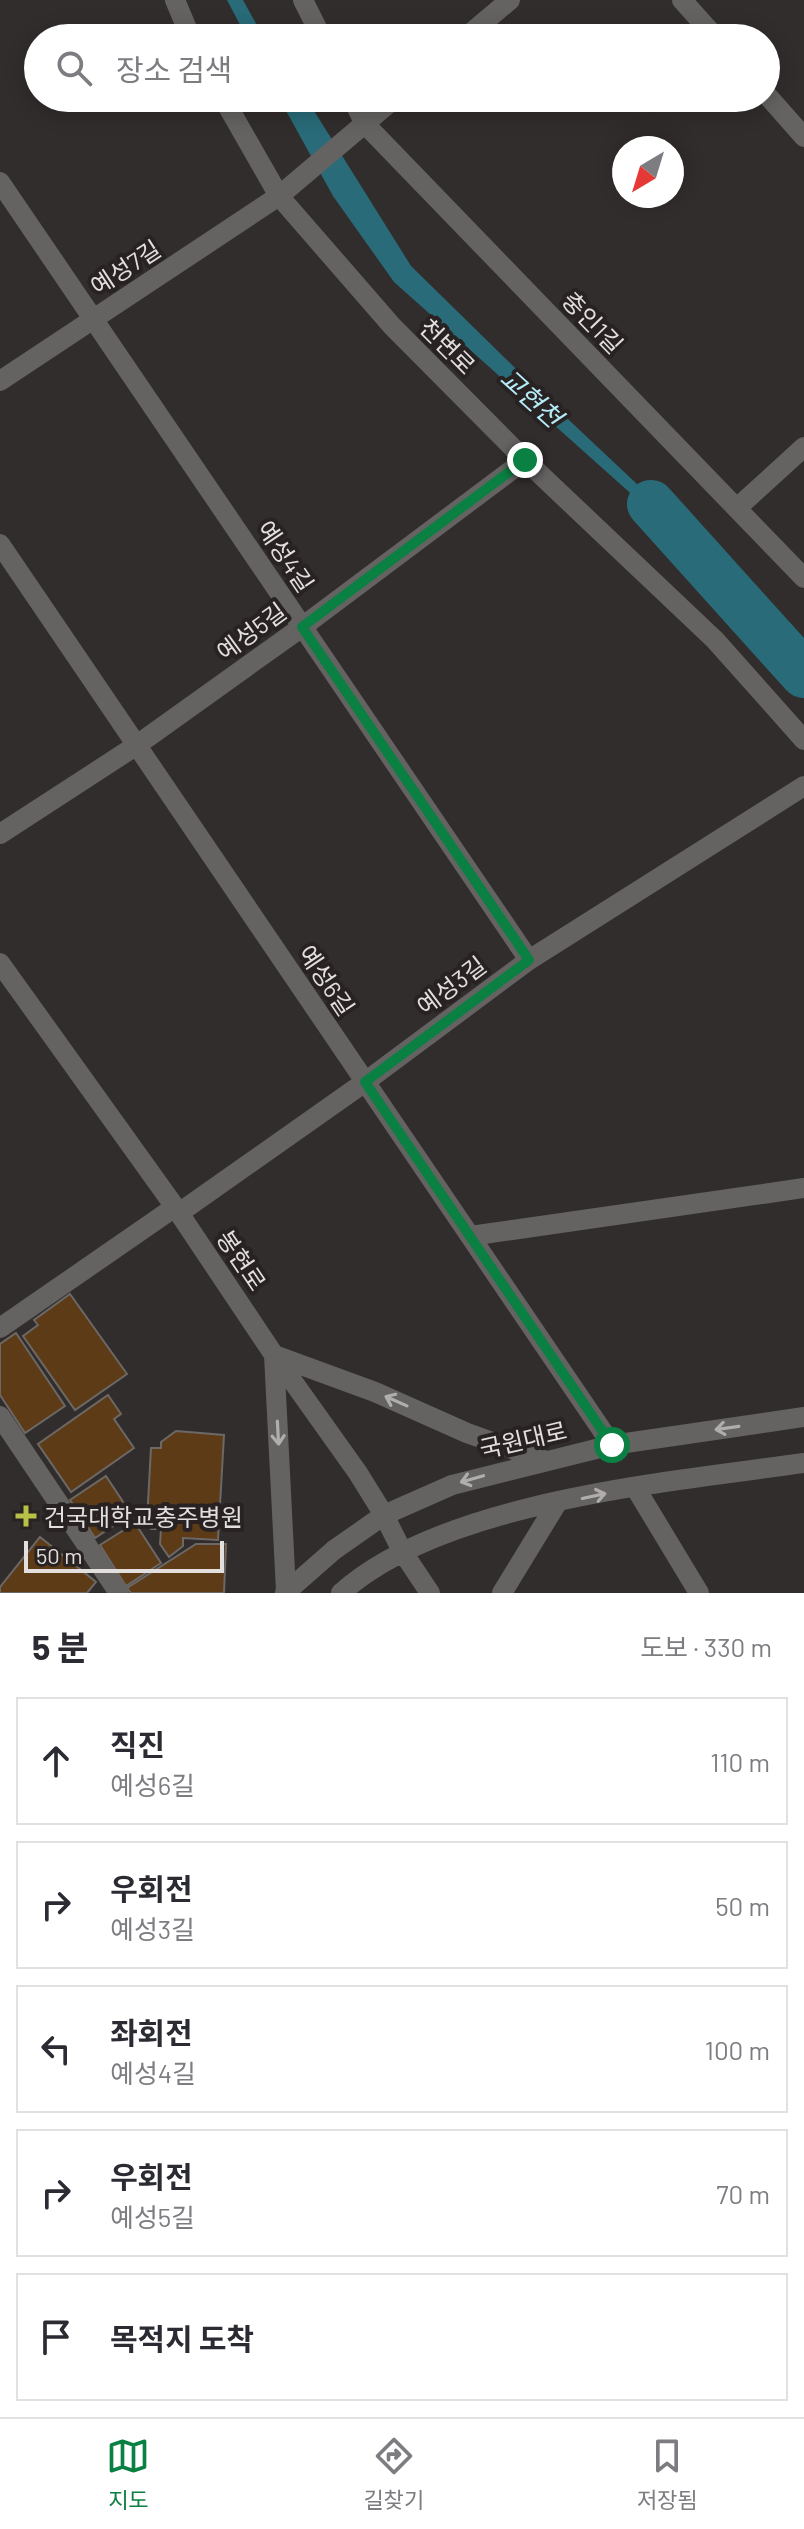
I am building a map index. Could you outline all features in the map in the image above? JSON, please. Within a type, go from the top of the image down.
[{"type":"street","points":[[175,0],[185,24]]},
{"type":"street","points":[[303,0],[315,24]]},
{"type":"street","points":[[482,24],[510,0]]},
{"type":"street","points":[[682,0],[703,24]]},
{"type":"street","points":[[780,110],[804,137]]},
{"type":"street","name":"천변로","points":[[231,112],[279,196],[392,326],[525,460],[715,640],[804,740]]},
{"type":"street","name":"충인1길","points":[[359,112],[365,124],[804,578]]},
{"type":"street","name":"예성7길","points":[[0,381],[279,196],[379,112]]},
{"type":"street","name":"예성4길","points":[[0,182],[529,960]]},
{"type":"street","points":[[737,508],[804,447]]},
{"type":"street","name":"예성5길","points":[[0,834],[137,745],[302,627],[525,460]]},
{"type":"street","name":"예성6길","points":[[0,544],[612,1445]]},
{"type":"street","name":"예성3길","points":[[0,1328],[365,1082],[529,960],[804,786]]},
{"type":"street","name":"봉현로","points":[[0,963],[177,1210],[358,1473],[402,1551],[430,1593]]},
{"type":"street","points":[[470,1236],[804,1188]]},
{"type":"street","points":[[286,1592],[274,1355],[375,1392],[467,1433],[546,1461]]},
{"type":"street","points":[[0,1416],[119,1593]]},
{"type":"street","name":"국원대로","points":[[286,1592],[334,1550],[384,1515],[452,1485],[612,1445],[804,1417]]},
{"type":"street","points":[[341,1593],[402,1551],[472,1525],[635,1487],[804,1463]]},
{"type":"street","points":[[635,1487],[699,1593]]},
{"type":"street","points":[[502,1593],[557,1503]]},
{"type":"water","points":[[227,0],[243,0],[256,24],[240,24]]},
{"type":"water","points":[[287,112],[315,112],[411,266],[774,613],[804,647],[804,673],[731,583],[394,282],[333,196]]},
{"type":"building","points":[[70,1294],[127,1374],[75,1410],[23,1336],[38,1325],[34,1320]]},
{"type":"building","points":[[16,1333],[65,1406],[25,1433],[0,1395],[0,1344]]},
{"type":"building","points":[[108,1395],[121,1414],[114,1419],[134,1448],[71,1492],[38,1444]]},
{"type":"building","points":[[176,1431],[224,1435],[218,1540],[183,1538],[183,1546],[169,1557],[160,1544],[161,1529],[151,1529],[147,1521],[151,1448],[161,1448],[161,1442]]},
{"type":"building","points":[[106,1476],[131,1514],[95,1538],[70,1500]]},
{"type":"building","points":[[135,1523],[161,1563],[126,1586],[100,1545]]},
{"type":"building","name":"건국대학교충주병원","points":[[40,1537],[96,1582],[87,1593],[0,1593],[0,1587]]},
{"type":"building","points":[[196,1544],[226,1544],[224,1593],[131,1593],[127,1588]]},
{"type":"waterway","name":"교현천","points":[[651,504],[804,674]]},
{"type":"place","name":"건국대학교충주병원","points":[[26,1516]]},
{"type":"route","points":[[525,460],[302,627],[529,960],[365,1082],[612,1445]]}]
